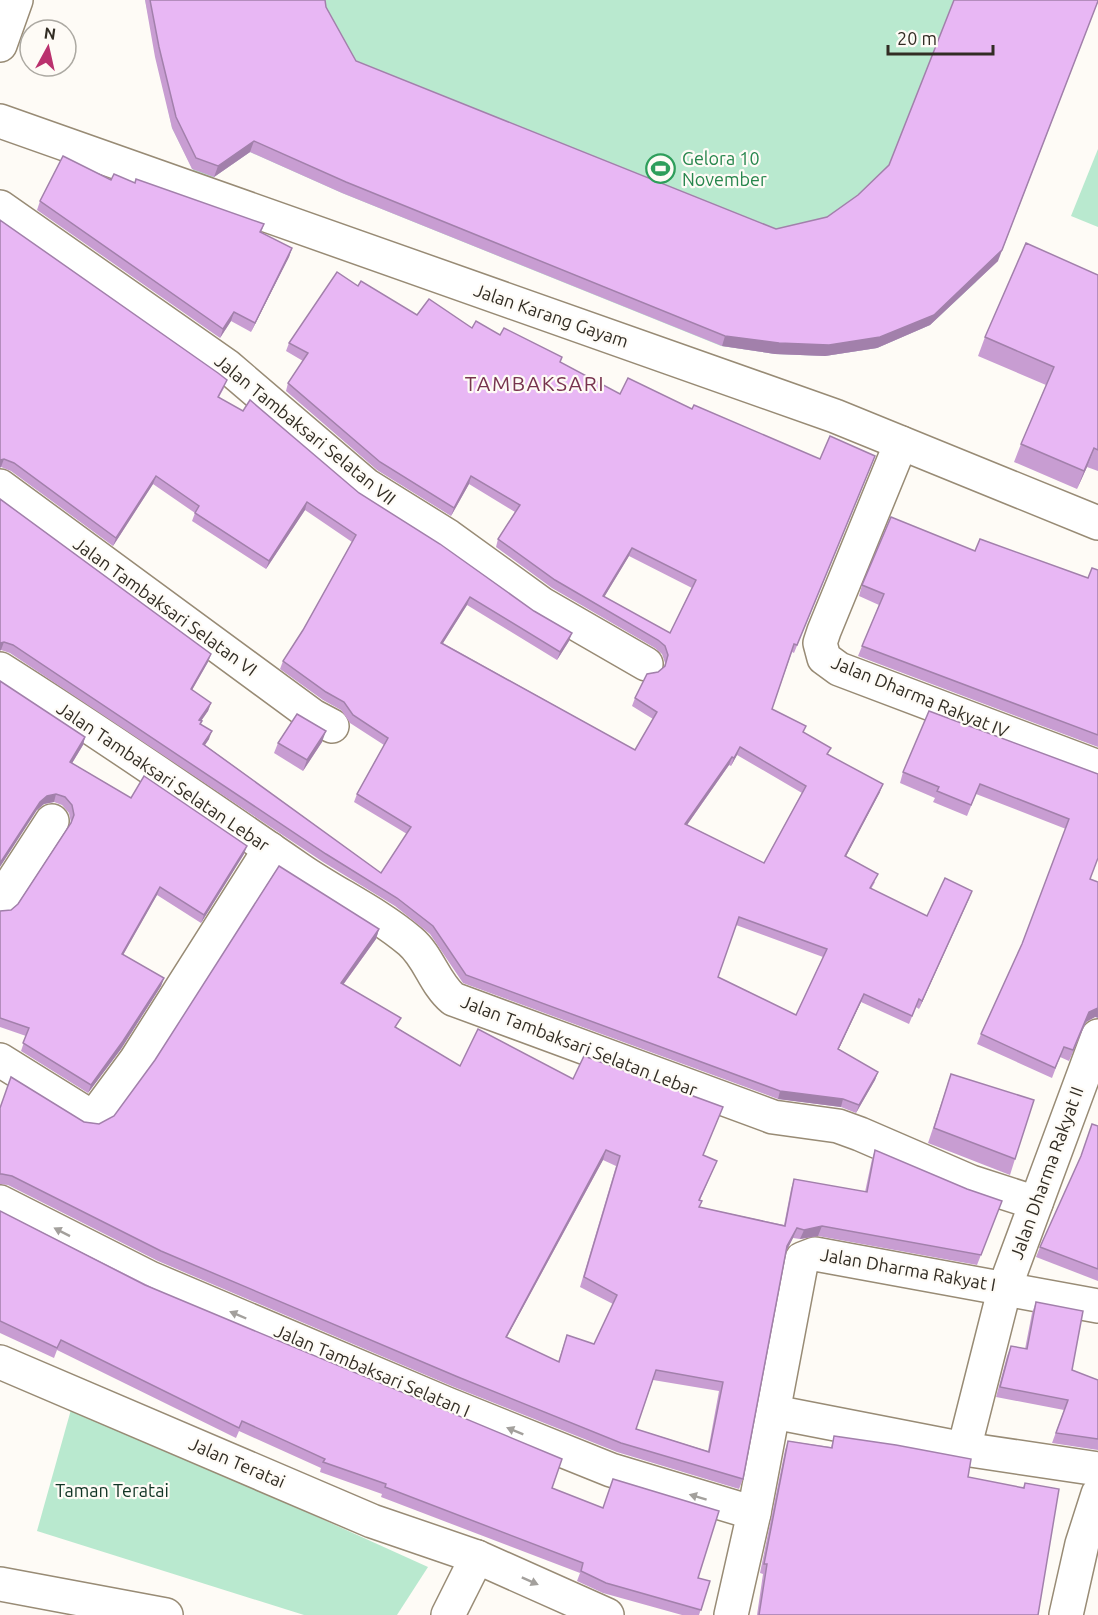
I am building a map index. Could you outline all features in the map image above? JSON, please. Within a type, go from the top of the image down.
[{"type":"street","points":[[0,45],[16,0]]},
{"type":"street","name":"Jalan Karang Gayam","points":[[0,121],[812,408],[1098,523]]},
{"type":"street","name":"Jalan Tambaksari Selatan VII","points":[[0,207],[227,366],[376,491],[448,536],[542,604],[646,664]]},
{"type":"street","name":"Jalan Dharma Rakyat IV","points":[[901,443],[824,631],[820,643],[824,658],[839,669],[1098,767]]},
{"type":"street","name":"Jalan Tambaksari Selatan VI","points":[[0,486],[313,716],[332,726]]},
{"type":"street","name":"Jalan Tambaksari Selatan Lebar","points":[[0,669],[97,730],[270,849],[412,942],[424,956],[442,988],[453,999],[773,1117],[838,1126],[971,1182],[1035,1203]]},
{"type":"street","points":[[0,901],[52,821]]},
{"type":"street","points":[[0,1060],[90,1116],[96,1114],[136,1060],[270,849]]},
{"type":"street","name":"Jalan Dharma Rakyat II","points":[[964,1449],[1005,1287],[1098,1036]]},
{"type":"street","name":"Jalan Tambaksari Selatan I","points":[[0,1202],[150,1278],[447,1404],[611,1470],[754,1513]]},
{"type":"street","name":"Jalan Dharma Rakyat I","points":[[731,1615],[754,1513],[801,1263],[808,1255],[1005,1287],[1098,1306]]},
{"type":"street","name":"Jalan Teratai","points":[[0,1362],[372,1521],[477,1557],[607,1615]]},
{"type":"street","points":[[774,1412],[964,1449],[1098,1469]]},
{"type":"street","points":[[1066,1615],[1082,1544],[1098,1494]]},
{"type":"street","points":[[448,1615],[477,1557]]},
{"type":"street","points":[[0,1584],[166,1615]]},
{"type":"green space","name":"Gelora 10 November","points":[[145,0],[1098,0],[1098,2],[976,282],[930,325],[877,348],[825,356],[775,354],[721,346],[342,193],[250,152],[201,186],[172,128]]},
{"type":"green space","points":[[1098,149],[1098,227],[1071,216]]},
{"type":"green space","name":"Taman Teratai","points":[[72,1406],[428,1567],[397,1615],[304,1615],[37,1531]]},
{"type":"building","points":[[150,0],[325,0],[326,7],[356,61],[776,229],[827,217],[858,195],[889,165],[954,0],[1098,1],[1002,250],[934,315],[880,337],[829,345],[779,343],[725,336],[346,182],[254,141],[218,166],[196,158],[176,117]]},
{"type":"building","points":[[63,156],[111,180],[114,174],[135,183],[136,179],[264,224],[260,232],[292,248],[255,323],[234,312],[223,329],[40,201]]},
{"type":"building","points":[[0,220],[227,380],[218,397],[243,411],[250,400],[359,493],[440,544],[534,611],[572,633],[560,652],[470,597],[441,643],[635,750],[657,712],[635,698],[647,674],[658,672],[665,666],[668,655],[665,646],[555,580],[498,539],[520,505],[471,476],[454,508],[380,462],[288,383],[308,353],[289,343],[337,272],[358,286],[361,281],[417,315],[429,299],[472,328],[476,321],[500,335],[504,328],[562,357],[560,362],[620,394],[628,378],[692,409],[694,405],[820,459],[830,436],[875,456],[797,645],[794,644],[772,709],[806,726],[803,732],[831,748],[827,754],[883,784],[845,856],[878,874],[870,888],[927,916],[945,878],[972,891],[922,1001],[919,999],[912,1016],[864,994],[838,1049],[878,1072],[859,1105],[843,1099],[780,1091],[466,975],[433,926],[397,898],[326,854],[13,645],[0,643],[0,499],[211,654],[191,689],[211,703],[199,720],[202,721],[200,724],[212,731],[203,744],[381,873],[411,827],[357,794],[388,738],[353,715],[344,702],[283,661],[356,535],[307,502],[269,561],[195,513],[199,506],[156,476],[116,538],[14,463],[4,459],[0,460]],"holes":[[[632,548],[696,580],[670,633],[603,596]],[[740,747],[806,786],[764,863],[685,824],[732,757],[734,758]],[[739,917],[827,949],[796,1015],[718,977]]]},
{"type":"building","points":[[1026,243],[1098,275],[1098,450],[1094,448],[1084,471],[1021,444],[1054,367],[985,337]]},
{"type":"building","points":[[891,517],[975,551],[980,539],[1088,578],[1092,568],[1098,570],[1098,735],[862,646],[884,594],[862,585]]},
{"type":"building","points":[[0,681],[85,737],[70,762],[131,798],[144,776],[247,846],[204,915],[160,887],[122,954],[164,978],[91,1085],[23,1043],[29,1028],[0,1018],[0,911],[11,910],[18,904],[74,815],[72,805],[65,797],[56,794],[47,796],[40,802],[0,863]]},
{"type":"building","points":[[929,711],[1098,774],[1098,858],[1090,879],[1098,882],[1098,1008],[1089,1012],[1073,1050],[1064,1047],[1055,1068],[981,1034],[1022,944],[1069,819],[980,784],[971,805],[937,791],[939,787],[903,772]]},
{"type":"building","points":[[297,714],[326,731],[307,760],[278,743]]},
{"type":"building","points":[[279,866],[379,929],[341,983],[401,1018],[395,1027],[460,1066],[478,1029],[573,1079],[584,1056],[723,1107],[703,1155],[717,1161],[699,1200],[702,1201],[699,1207],[785,1226],[794,1179],[867,1192],[875,1150],[967,1189],[1002,1201],[981,1255],[822,1226],[804,1230],[797,1228],[787,1246],[743,1479],[621,1443],[458,1377],[161,1251],[12,1176],[0,1174],[0,1108],[11,1077],[84,1122],[99,1124],[114,1116],[155,1060]],"holes":[[[606,1150],[620,1156],[584,1277],[617,1295],[594,1344],[567,1335],[559,1362],[506,1337]],[[656,1370],[723,1382],[709,1452],[636,1429]]]},
{"type":"building","points":[[951,1074],[1034,1100],[1015,1159],[934,1128]]},
{"type":"building","points":[[1092,1124],[1098,1126],[1098,1269],[1040,1247],[1081,1156]]},
{"type":"building","points":[[0,1211],[145,1285],[562,1459],[552,1488],[603,1508],[613,1479],[719,1511],[698,1578],[710,1581],[701,1610],[606,1583],[581,1571],[583,1563],[385,1487],[386,1484],[323,1462],[325,1459],[242,1421],[239,1428],[61,1340],[57,1348],[0,1321]]},
{"type":"building","points":[[1036,1302],[1083,1311],[1072,1370],[1098,1380],[1098,1439],[1056,1433],[1068,1400],[1000,1387],[1011,1346],[1027,1349]]},
{"type":"building","points":[[834,1436],[971,1459],[968,1477],[1024,1488],[1025,1483],[1059,1489],[1038,1615],[759,1615],[767,1564],[764,1564],[788,1441],[832,1448]]},
{"type":"place","name":"Gelora 10 November","points":[[661,169]]},
{"type":"district","name":"TAMBAKSARI","points":[[535,384]]}]
